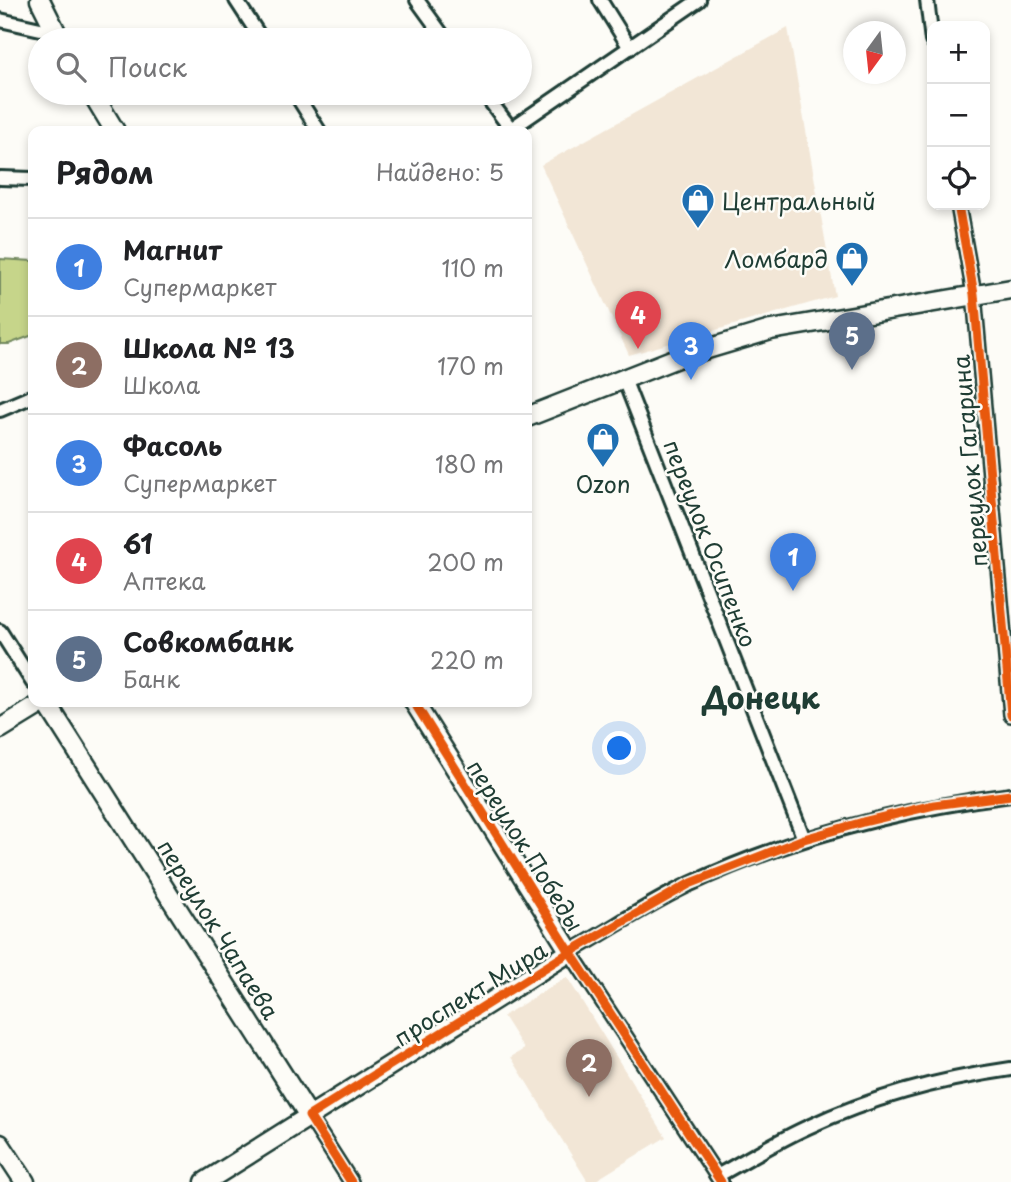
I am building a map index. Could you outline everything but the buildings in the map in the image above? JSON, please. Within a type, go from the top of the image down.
[{"type":"main road","points":[[40,0],[53,28]]},
{"type":"main road","points":[[99,105],[112,126]]},
{"type":"main road","points":[[532,415],[677,358],[771,330],[1011,289]]},
{"type":"main road","points":[[0,729],[37,707]]},
{"type":"main road","name":"переулок Чапаева","points":[[48,707],[309,1116]]},
{"type":"main road","name":"переулок Победы","points":[[417,707],[570,953]]},
{"type":"main road","name":"проспект Мира","points":[[205,1182],[570,953]]},
{"type":"main road","points":[[0,1144],[25,1182]]},
{"type":"street","points":[[236,0],[254,28]]},
{"type":"street","points":[[417,0],[437,28]]},
{"type":"street","points":[[600,0],[630,48]]},
{"type":"street","points":[[515,126],[699,0]]},
{"type":"street","points":[[928,0],[930,21]]},
{"type":"street","points":[[0,20],[28,28]]},
{"type":"street","points":[[303,105],[316,126]]},
{"type":"street","points":[[492,105],[506,126]]},
{"type":"street","points":[[0,178],[28,179]]},
{"type":"street","name":"переулок Гагарина","points":[[959,210],[974,294],[1011,715]]},
{"type":"street","name":"переулок Осипенко","points":[[624,379],[804,839]]},
{"type":"street","points":[[0,410],[28,398]]},
{"type":"street","points":[[0,632],[28,675]]},
{"type":"street","name":"проспект Мира","points":[[570,953],[689,884],[804,839],[934,805],[1011,795]]},
{"type":"street","name":"переулок Победы","points":[[570,953],[719,1179]]},
{"type":"street","points":[[719,1179],[808,1126],[879,1099],[952,1078],[1011,1069]]},
{"type":"street","name":"переулок Чапаева","points":[[309,1116],[351,1182]]},
{"type":"shaded area","name":"Центральный","points":[[788,28],[835,296],[629,355],[541,165]]},
{"type":"shaded area","points":[[567,977],[666,1137],[593,1182],[588,1182],[511,1057],[524,1049],[503,1016]]},
{"type":"green space","points":[[0,259],[28,261],[28,337],[9,344],[0,344]]},
{"type":"cycle path","points":[[959,210],[974,294],[1011,715]]},
{"type":"cycle path","points":[[417,707],[570,952],[721,1182]]},
{"type":"cycle path","points":[[351,1182],[309,1116],[570,952],[689,884],[804,839],[934,805],[1011,795]]},
{"type":"place","name":"Центральный","points":[[698,230]]},
{"type":"place","name":"Ломбард","points":[[852,288]]},
{"type":"place","name":"61","points":[[638,349]]},
{"type":"place","name":"Совкомбанк","points":[[852,370]]},
{"type":"place","name":"Фасоль","points":[[691,380]]},
{"type":"place","name":"Ozon","points":[[603,469]]},
{"type":"place","name":"Магнит","points":[[793,591]]},
{"type":"place","name":"Школа № 13","points":[[589,1097]]},
{"type":"district","name":"Донецк","points":[[761,696]]}]
